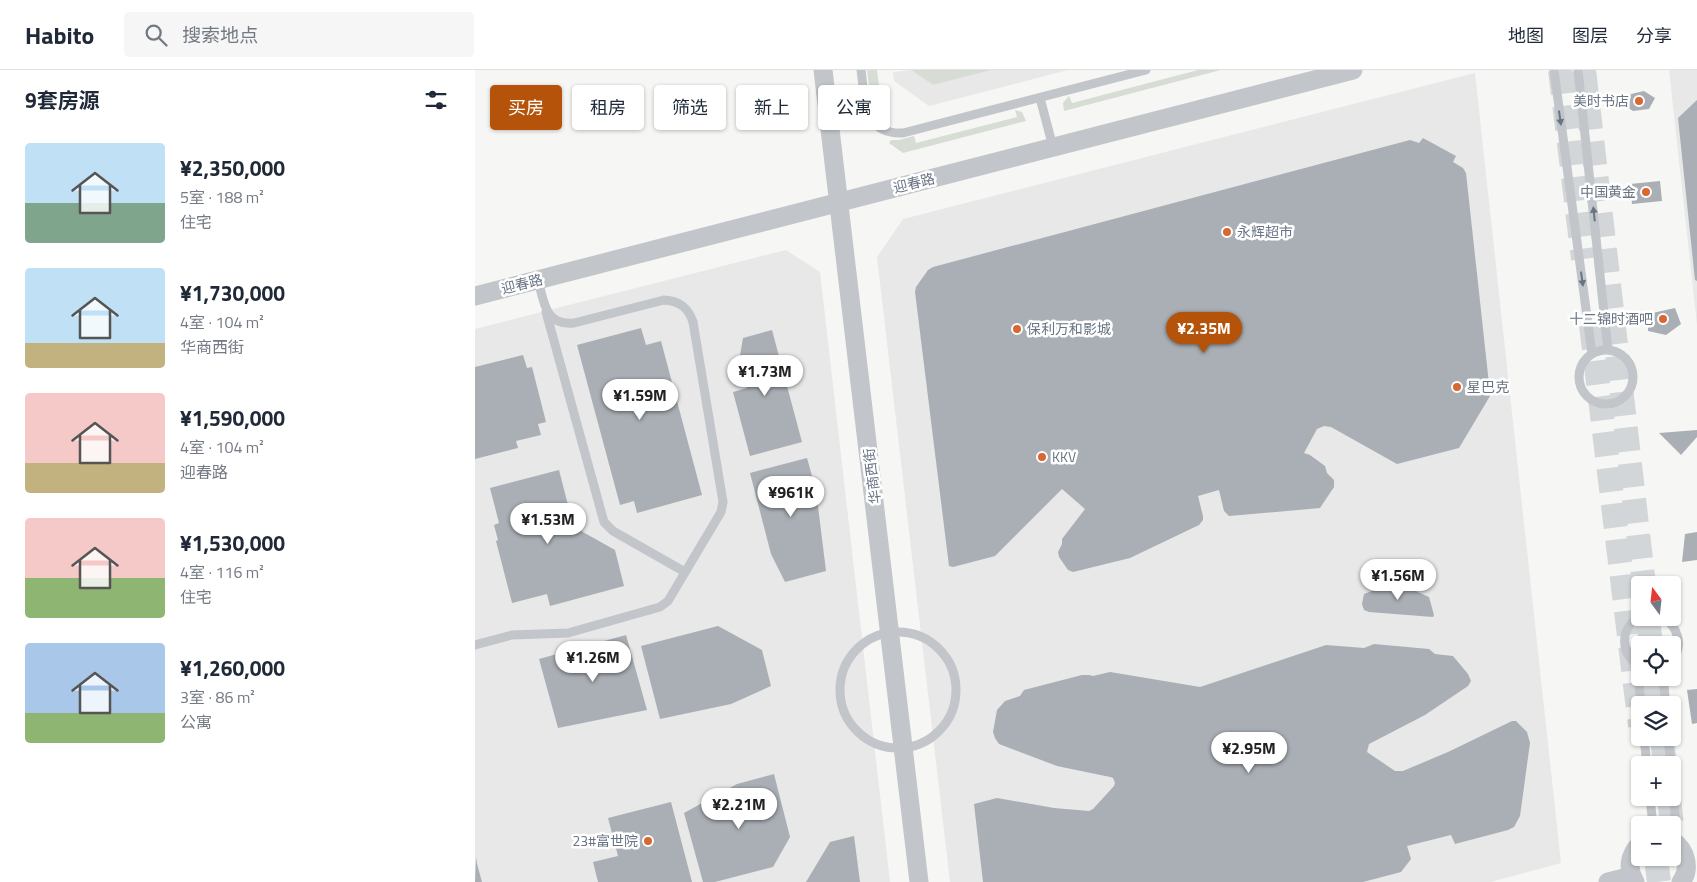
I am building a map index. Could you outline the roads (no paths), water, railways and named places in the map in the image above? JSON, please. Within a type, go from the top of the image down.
[{"type":"street","name":"华商西街","points":[[823,70],[919,882]]},
{"type":"street","name":"迎春路","points":[[475,296],[1353,70]]},
{"type":"street","points":[[1607,882],[1634,879],[1630,866],[1631,857]]},
{"type":"lane","points":[[861,70],[867,114],[877,126],[893,134],[1146,70]]},
{"type":"lane","points":[[1554,70],[1591,354]]},
{"type":"lane","points":[[1578,70],[1608,350]]},
{"type":"lane","points":[[1039,98],[1053,147]]},
{"type":"lane","points":[[538,280],[604,522],[613,531],[685,572]]},
{"type":"lane","points":[[475,645],[512,635],[568,633],[655,610],[668,601],[721,512],[723,502],[691,315],[683,305],[664,300],[568,324],[552,317],[545,306]]},
{"type":"lane","points":[[1608,350],[1624,356],[1630,363],[1634,380],[1632,388],[1619,402],[1610,405],[1600,404],[1584,394],[1579,376],[1581,367],[1591,354],[1608,350]]},
{"type":"lane","points":[[1631,624],[1625,633],[1624,643],[1626,652],[1631,660]]},
{"type":"lane","points":[[890,633],[904,633],[929,641],[947,659],[953,670],[956,683],[953,709],[948,721],[940,731],[918,745],[904,748],[880,746],[868,740],[849,722],[841,698],[840,685],[843,672],[856,650],[872,639],[890,633]]},
{"type":"lane","points":[[1676,806],[1684,863]]},
{"type":"tunnel","points":[[1560,70],[1583,259]]},
{"type":"tunnel","points":[[1584,70],[1643,576]]},
{"type":"tunnel","points":[[1591,325],[1636,696]]},
{"type":"tunnel","points":[[1649,626],[1650,636]]},
{"type":"tunnel","points":[[1656,686],[1657,696]]},
{"type":"tunnel","points":[[1663,746],[1664,756]]},
{"type":"tunnel","points":[[1670,806],[1671,816]]},
{"type":"tunnel","points":[[1657,866],[1659,882]]},
{"type":"place","name":"美时书店","points":[[1639,101]]},
{"type":"place","name":"中国黄金","points":[[1646,192]]},
{"type":"place","name":"永辉超市","points":[[1227,232]]},
{"type":"place","name":"十二锦时酒吧","points":[[1663,319]]},
{"type":"place","name":"保利万和影城","points":[[1017,329]]},
{"type":"place","name":"星巴克","points":[[1457,387]]},
{"type":"place","name":"KKV","points":[[1042,457]]},
{"type":"place","name":"23#富世院","points":[[648,841]]}]
